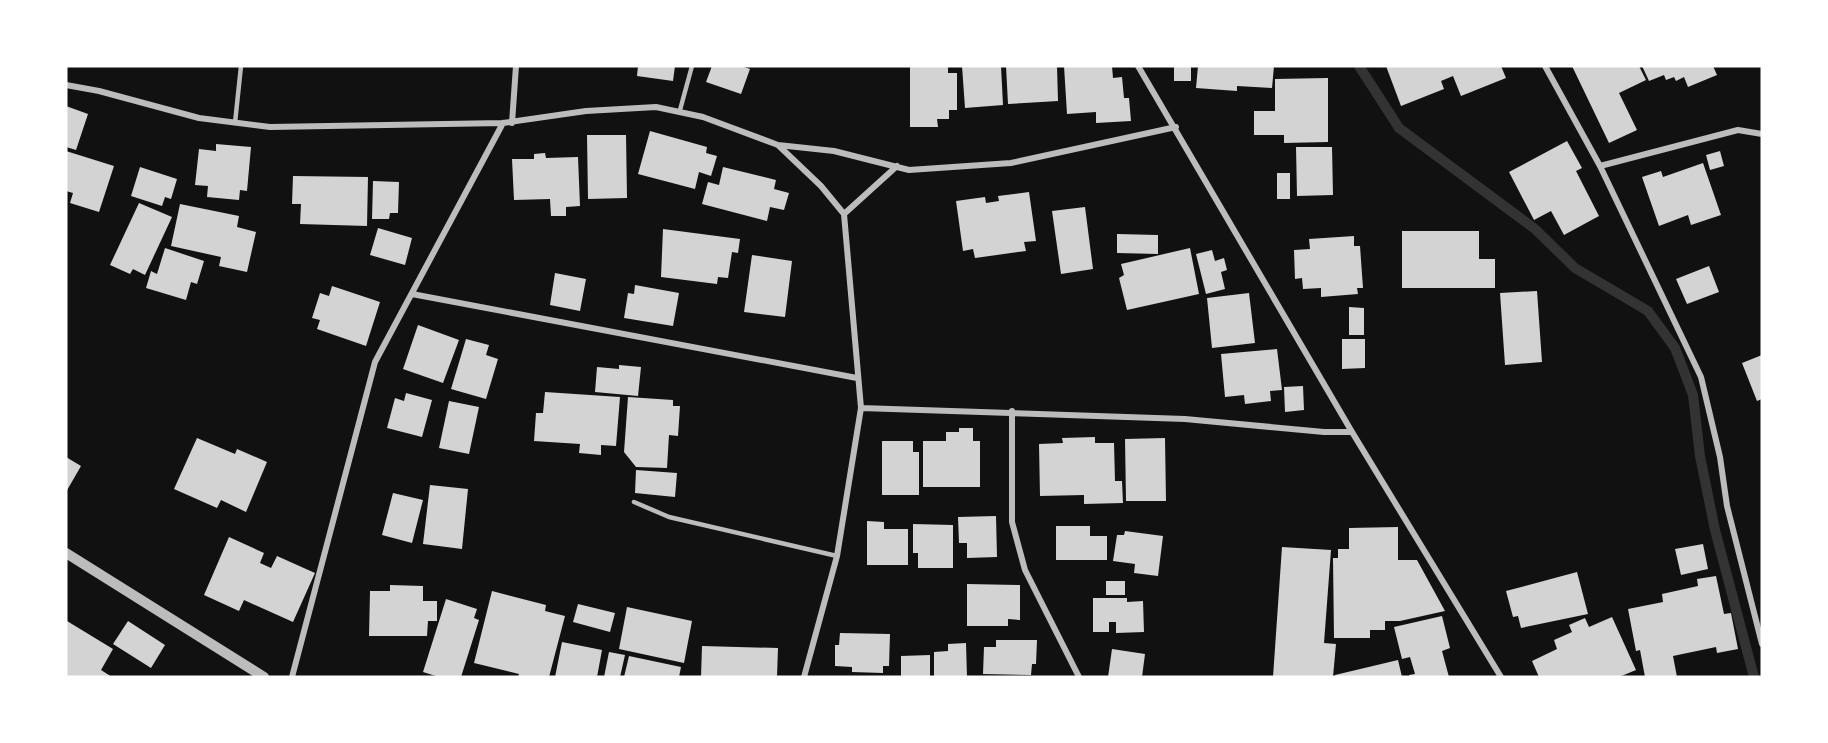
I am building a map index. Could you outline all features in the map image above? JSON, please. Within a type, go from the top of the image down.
[{"type":"street","points":[[512,123],[516,66]]},
{"type":"street","points":[[1138,66],[1176,127],[1352,432],[1501,677]]},
{"type":"street","points":[[1545,66],[1600,166],[1701,377],[1720,457],[1727,506],[1762,644]]},
{"type":"street","points":[[66,86],[99,91],[199,118],[270,127],[512,123],[631,107],[680,110],[778,145],[834,151],[909,170],[1011,163],[1176,127]]},
{"type":"street","points":[[292,677],[375,362],[503,123]]},
{"type":"street","points":[[1600,166],[1738,130],[1762,134]]},
{"type":"street","points":[[778,145],[821,186],[844,214],[861,408],[837,556],[804,677]]},
{"type":"street","points":[[844,214],[897,166]]},
{"type":"street","points":[[412,294],[857,378]]},
{"type":"street","points":[[861,408],[1185,418],[1324,432],[1352,432]]},
{"type":"street","points":[[1012,411],[1012,522],[1025,570],[1079,677]]},
{"type":"street","points":[[66,553],[264,677]]},
{"type":"lane","points":[[236,123],[241,66]]},
{"type":"lane","points":[[680,110],[692,66]]},
{"type":"lane","points":[[634,502],[669,517],[837,556]]},
{"type":"building","points":[[638,66],[675,66],[673,81],[637,76]]},
{"type":"building","points":[[712,66],[741,66],[750,69],[741,94],[706,82]]},
{"type":"building","points":[[910,66],[948,66],[948,73],[957,73],[957,110],[949,110],[949,119],[937,119],[938,127],[910,127]]},
{"type":"building","points":[[962,66],[1001,66],[1003,105],[965,108]]},
{"type":"building","points":[[1006,66],[1057,66],[1058,101],[1008,104]]},
{"type":"building","points":[[1064,66],[1112,66],[1113,78],[1122,77],[1124,98],[1129,98],[1131,121],[1096,123],[1096,112],[1067,114]]},
{"type":"building","points":[[1174,66],[1191,66],[1191,81],[1174,81]]},
{"type":"building","points":[[1198,66],[1274,66],[1272,88],[1237,86],[1237,91],[1196,88]]},
{"type":"building","points":[[1386,66],[1501,66],[1506,78],[1461,96],[1453,76],[1441,81],[1444,89],[1401,106]]},
{"type":"building","points":[[1572,66],[1639,66],[1646,80],[1619,93],[1637,130],[1609,143]]},
{"type":"building","points":[[1642,66],[1713,66],[1717,75],[1688,87],[1684,77],[1676,81],[1674,77],[1666,80],[1664,75],[1649,81]]},
{"type":"building","points":[[1328,78],[1328,142],[1284,143],[1284,135],[1254,135],[1254,111],[1275,111],[1275,79]]},
{"type":"building","points":[[66,106],[88,114],[76,150],[66,147]]},
{"type":"building","points":[[650,131],[707,147],[706,153],[717,156],[711,176],[699,172],[695,189],[638,174]]},
{"type":"building","points":[[587,135],[626,135],[627,198],[588,199]]},
{"type":"building","points":[[1567,141],[1582,168],[1576,171],[1599,216],[1564,235],[1551,211],[1534,220],[1509,172]]},
{"type":"building","points":[[216,144],[251,147],[247,191],[240,190],[239,200],[207,197],[208,186],[195,185],[199,149],[216,151]]},
{"type":"building","points":[[1296,147],[1332,147],[1333,195],[1297,196]]},
{"type":"building","points":[[66,151],[114,166],[99,212],[70,203],[73,193],[66,191]]},
{"type":"building","points":[[1720,151],[1724,166],[1710,170],[1706,155]]},
{"type":"building","points":[[545,153],[546,158],[578,157],[580,206],[566,207],[566,216],[551,216],[550,199],[514,200],[512,159],[534,159],[534,154]]},
{"type":"building","points":[[1703,163],[1721,215],[1691,225],[1688,215],[1659,226],[1642,177],[1661,171],[1663,177]]},
{"type":"building","points":[[140,167],[177,179],[171,199],[165,197],[162,206],[131,196]]},
{"type":"building","points":[[723,167],[776,180],[774,189],[789,193],[784,210],[770,207],[767,221],[702,204],[708,182],[719,185]]},
{"type":"building","points":[[1277,173],[1290,173],[1290,199],[1277,199]]},
{"type":"building","points":[[293,176],[368,177],[367,226],[300,224],[301,204],[292,204]]},
{"type":"building","points":[[373,181],[399,182],[398,213],[390,213],[389,219],[372,219]]},
{"type":"building","points":[[1029,192],[1036,241],[1024,242],[1026,251],[975,258],[973,249],[963,251],[956,201],[985,197],[986,203],[999,201],[998,196]]},
{"type":"building","points":[[139,203],[172,217],[145,275],[133,269],[130,274],[110,265]]},
{"type":"building","points":[[180,204],[239,216],[237,227],[256,232],[247,272],[219,266],[221,257],[171,246]]},
{"type":"building","points":[[1085,207],[1093,269],[1061,274],[1052,211]]},
{"type":"building","points":[[378,228],[412,238],[405,265],[370,255]]},
{"type":"building","points":[[663,229],[740,239],[738,253],[732,252],[728,278],[718,277],[717,284],[661,277]]},
{"type":"building","points":[[1402,231],[1479,231],[1479,259],[1495,259],[1495,288],[1402,288]]},
{"type":"building","points":[[1117,234],[1158,235],[1158,254],[1117,253]]},
{"type":"building","points":[[1354,236],[1354,246],[1360,246],[1363,288],[1357,288],[1358,294],[1321,297],[1321,288],[1303,289],[1302,278],[1295,279],[1294,250],[1310,249],[1309,239]]},
{"type":"building","points":[[165,248],[204,261],[197,284],[191,282],[186,300],[146,288],[151,271],[157,274]]},
{"type":"building","points":[[1190,248],[1199,294],[1127,310],[1119,278],[1124,275],[1121,264]]},
{"type":"building","points":[[1212,250],[1215,261],[1224,258],[1227,270],[1221,272],[1225,289],[1206,294],[1196,254]]},
{"type":"building","points":[[752,255],[792,261],[785,317],[744,312]]},
{"type":"building","points":[[1709,266],[1719,292],[1687,304],[1676,279]]},
{"type":"building","points":[[555,273],[586,279],[580,311],[550,305]]},
{"type":"building","points":[[635,285],[679,293],[673,326],[624,318],[628,293],[634,294]]},
{"type":"building","points":[[332,286],[380,302],[366,346],[317,329],[320,320],[312,318],[320,293],[329,296]]},
{"type":"building","points":[[1537,291],[1542,362],[1505,365],[1500,293]]},
{"type":"building","points":[[1249,293],[1255,343],[1212,348],[1207,298]]},
{"type":"building","points":[[1349,307],[1364,308],[1364,335],[1349,335]]},
{"type":"building","points":[[418,325],[459,340],[443,383],[403,369]]},
{"type":"building","points":[[466,339],[489,345],[486,355],[498,359],[486,399],[451,389]]},
{"type":"building","points":[[1342,339],[1365,339],[1365,368],[1342,369]]},
{"type":"building","points":[[1277,349],[1282,390],[1270,391],[1271,401],[1245,404],[1244,395],[1225,397],[1221,354]]},
{"type":"building","points":[[1762,355],[1762,399],[1757,401],[1742,363]]},
{"type":"building","points":[[619,365],[641,367],[638,396],[595,392],[597,367],[619,369]]},
{"type":"building","points":[[1303,386],[1304,410],[1285,412],[1284,387]]},
{"type":"building","points":[[545,392],[620,397],[616,446],[601,445],[601,455],[579,453],[580,444],[534,441],[536,413],[543,413]]},
{"type":"building","points":[[406,393],[432,400],[422,437],[387,428],[395,398],[404,401]]},
{"type":"building","points":[[628,397],[673,400],[673,406],[680,406],[678,436],[669,435],[667,468],[636,467],[624,452]]},
{"type":"building","points":[[449,401],[479,407],[469,454],[439,448]]},
{"type":"building","points":[[959,428],[973,428],[973,441],[980,441],[980,487],[923,487],[923,441],[946,441],[946,432],[959,432]]},
{"type":"building","points":[[1095,437],[1095,443],[1114,443],[1115,481],[1122,481],[1123,503],[1084,504],[1084,495],[1040,496],[1039,444],[1063,443],[1062,438]]},
{"type":"building","points":[[197,438],[235,454],[237,449],[267,462],[246,512],[221,500],[217,508],[174,489]]},
{"type":"building","points":[[1165,438],[1166,501],[1126,501],[1125,439]]},
{"type":"building","points":[[882,441],[913,441],[913,452],[919,452],[919,495],[882,495]]},
{"type":"building","points":[[66,457],[81,466],[66,492]]},
{"type":"building","points":[[636,470],[677,473],[675,497],[635,493]]},
{"type":"building","points":[[430,485],[468,489],[462,549],[423,544]]},
{"type":"building","points":[[393,493],[423,500],[412,543],[382,535]]},
{"type":"building","points":[[996,516],[997,557],[967,558],[967,543],[959,543],[958,517]]},
{"type":"building","points":[[867,521],[884,522],[884,529],[908,529],[908,565],[867,565]]},
{"type":"building","points":[[913,524],[953,525],[953,568],[918,568],[918,553],[913,553]]},
{"type":"building","points":[[1056,526],[1090,526],[1090,536],[1107,536],[1107,560],[1056,560]]},
{"type":"building","points":[[1398,527],[1398,560],[1417,560],[1445,611],[1400,621],[1385,621],[1385,630],[1370,630],[1370,638],[1334,638],[1333,558],[1338,558],[1338,549],[1349,549],[1349,528]]},
{"type":"building","points":[[1125,531],[1163,536],[1158,576],[1134,573],[1135,564],[1113,561],[1117,535],[1124,535]]},
{"type":"building","points":[[229,537],[264,553],[260,563],[271,568],[277,556],[315,573],[293,622],[244,600],[239,611],[204,595]]},
{"type":"building","points":[[1703,544],[1708,569],[1681,575],[1675,549]]},
{"type":"building","points":[[1282,547],[1331,550],[1324,643],[1336,644],[1333,677],[1273,677]]},
{"type":"building","points":[[1577,572],[1588,614],[1521,628],[1518,616],[1513,617],[1506,591]]},
{"type":"building","points":[[1716,576],[1724,614],[1731,613],[1738,649],[1717,653],[1716,647],[1673,656],[1677,677],[1645,677],[1640,650],[1636,651],[1628,609],[1663,602],[1662,594],[1698,586],[1697,579]]},
{"type":"building","points":[[1106,581],[1125,581],[1125,595],[1106,595]]},
{"type":"building","points":[[967,584],[1020,585],[1020,620],[1008,619],[1008,626],[967,626]]},
{"type":"building","points":[[390,585],[423,586],[423,601],[437,601],[437,621],[428,621],[427,636],[369,636],[370,591],[390,591]]},
{"type":"building","points":[[492,591],[546,605],[545,611],[565,616],[549,677],[518,677],[519,674],[474,663]]},
{"type":"building","points":[[1093,598],[1127,598],[1127,602],[1143,601],[1144,632],[1116,633],[1116,622],[1109,622],[1109,632],[1093,632]]},
{"type":"building","points":[[446,599],[477,609],[474,618],[479,620],[461,677],[439,677],[423,672]]},
{"type":"building","points":[[578,604],[615,613],[610,632],[573,622]]},
{"type":"building","points":[[627,607],[692,621],[684,663],[619,649]]},
{"type":"building","points":[[1442,616],[1450,648],[1442,651],[1449,677],[1410,677],[1409,675],[1415,674],[1410,657],[1402,659],[1394,627]]},
{"type":"building","points":[[1612,617],[1636,670],[1619,677],[1539,677],[1532,661],[1557,649],[1554,640],[1572,632],[1569,625],[1585,618],[1589,627]]},
{"type":"building","points":[[67,621],[113,649],[101,670],[112,677],[66,676]]},
{"type":"building","points":[[128,621],[165,645],[151,668],[113,644]]},
{"type":"building","points":[[840,633],[890,634],[889,666],[883,666],[883,673],[852,672],[852,667],[835,666],[835,645],[839,645]]},
{"type":"building","points":[[996,640],[1037,640],[1036,664],[1032,664],[1031,675],[983,674],[984,647],[996,647]]},
{"type":"building","points":[[562,642],[602,650],[597,677],[555,677]]},
{"type":"building","points":[[966,643],[967,677],[934,677],[934,652],[948,651],[948,644]]},
{"type":"building","points":[[702,646],[778,648],[777,677],[701,677]]},
{"type":"building","points":[[1112,649],[1145,654],[1142,677],[1108,677]]},
{"type":"building","points":[[609,652],[625,655],[620,677],[604,677]]},
{"type":"building","points":[[930,655],[930,677],[901,677],[901,656]]},
{"type":"building","points":[[629,656],[681,667],[679,677],[624,677]]},
{"type":"building","points":[[1398,660],[1402,677],[1335,677],[1335,675]]},
{"type":"waterway","points":[[1359,66],[1399,128],[1535,229],[1575,268],[1648,311],[1675,348],[1693,395],[1700,456],[1715,530],[1754,677]]}]
